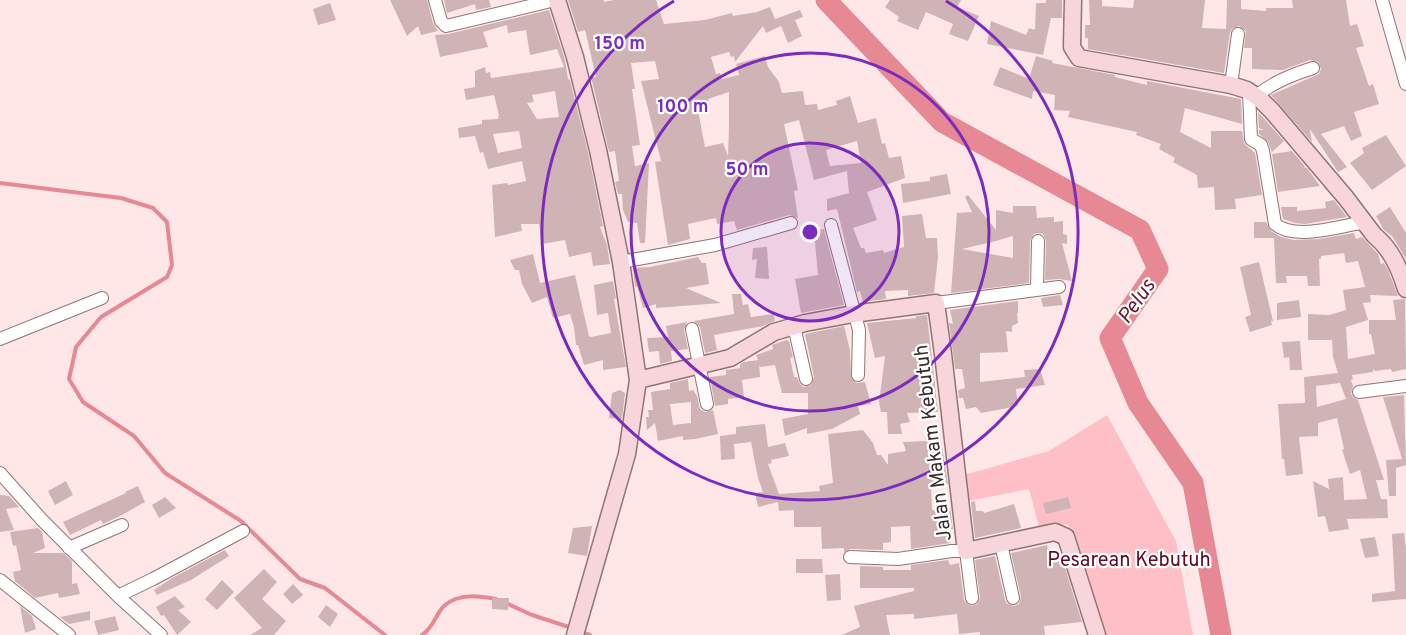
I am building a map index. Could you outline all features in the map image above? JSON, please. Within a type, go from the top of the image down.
[{"type":"street","points":[[435,0],[441,21],[446,26],[556,0],[575,57],[589,110],[621,262],[638,380],[627,454],[575,635]]},
{"type":"street","points":[[1072,0],[1072,46],[1079,58],[1231,85],[1253,94],[1289,130],[1374,235],[1385,245],[1398,265],[1406,289]]},
{"type":"street","points":[[1382,0],[1406,84]]},
{"type":"street","points":[[1231,85],[1238,34]]},
{"type":"street","points":[[1253,94],[1283,78],[1313,68]]},
{"type":"street","points":[[1253,94],[1251,139],[1261,145],[1263,151],[1275,224],[1284,230],[1300,233],[1365,222]]},
{"type":"street","points":[[621,262],[715,245],[791,223]]},
{"type":"street","points":[[831,225],[858,330],[858,375]]},
{"type":"street","points":[[1036,290],[1038,242]]},
{"type":"street","points":[[638,380],[730,358],[774,332],[794,326],[853,314],[1059,287]]},
{"type":"street","points":[[0,339],[102,298]]},
{"type":"street","name":"Jalan Makam Kebutuh","points":[[936,303],[966,551],[1055,532],[1066,537],[1097,635]]},
{"type":"street","points":[[794,326],[806,379]]},
{"type":"street","points":[[692,329],[707,404]]},
{"type":"street","points":[[1359,392],[1406,386]]},
{"type":"street","points":[[0,473],[69,548],[161,635]]},
{"type":"street","points":[[69,548],[122,525]]},
{"type":"street","points":[[118,596],[243,531]]},
{"type":"street","points":[[1001,544],[1013,598]]},
{"type":"street","points":[[850,557],[898,559],[966,551],[972,598]]},
{"type":"street","points":[[0,580],[69,635]]},
{"type":"green space","name":"Pesarean Kebutuh","points":[[1107,415],[1176,541],[1193,635],[1100,635],[1068,524],[1040,531],[1029,489],[963,502],[960,476],[1049,451]]},
{"type":"building","points":[[390,0],[427,0],[433,23],[438,31],[421,35],[418,26],[407,36]]},
{"type":"building","points":[[444,0],[489,0],[491,7],[476,10],[475,4],[447,13]]},
{"type":"building","points":[[568,0],[604,0],[604,2],[656,0],[664,24],[705,20],[732,13],[733,16],[770,7],[775,19],[800,10],[803,17],[795,20],[802,36],[788,43],[781,26],[766,33],[763,26],[735,62],[734,56],[731,57],[729,52],[711,57],[716,74],[720,73],[722,79],[739,75],[736,64],[765,56],[768,67],[779,82],[782,93],[803,91],[805,105],[817,104],[818,110],[837,105],[836,101],[850,96],[858,123],[876,118],[882,144],[885,143],[889,158],[901,156],[905,178],[867,192],[877,220],[853,228],[861,248],[864,248],[866,253],[883,250],[884,253],[904,247],[902,216],[922,214],[926,238],[937,238],[938,257],[934,293],[908,296],[908,290],[885,291],[886,299],[863,302],[860,291],[857,292],[837,209],[827,211],[827,199],[849,193],[847,171],[814,180],[799,120],[784,124],[798,190],[794,191],[798,218],[789,215],[737,230],[734,221],[717,224],[716,218],[688,224],[690,239],[668,245],[655,162],[661,161],[641,81],[659,79],[655,61],[631,63],[635,89],[632,89],[640,145],[632,146],[635,166],[649,163],[645,243],[640,243],[637,223],[628,222],[623,210],[622,194],[618,194],[615,182],[619,181],[615,151],[609,152],[591,77],[596,77],[585,30],[578,32]],"holes":[[[729,92],[729,126],[728,156],[723,143],[705,147],[697,105]],[[857,141],[861,163],[830,166],[826,150]]]},
{"type":"building","points":[[890,0],[961,0],[957,7],[979,16],[968,41],[949,34],[953,24],[926,12],[918,30],[897,21],[899,17],[885,7]]},
{"type":"building","points":[[1046,0],[1062,0],[1062,18],[1051,18],[1043,55],[987,44],[991,21],[1026,35],[1029,28],[1035,30],[1036,3],[1046,3]]},
{"type":"building","points":[[1089,0],[1102,0],[1102,6],[1133,8],[1134,0],[1205,0],[1202,28],[1226,29],[1227,0],[1241,0],[1241,9],[1266,11],[1266,8],[1293,8],[1292,0],[1346,0],[1350,26],[1357,24],[1364,46],[1356,48],[1369,86],[1373,84],[1379,104],[1354,112],[1362,136],[1351,141],[1344,126],[1321,134],[1347,167],[1338,172],[1310,129],[1312,142],[1271,95],[1319,74],[1321,69],[1318,62],[1310,60],[1283,70],[1252,69],[1252,48],[1244,48],[1246,31],[1239,26],[1230,32],[1224,73],[1088,49],[1085,25],[1090,25]]},
{"type":"building","points":[[330,3],[336,20],[318,25],[313,9]]},
{"type":"building","points":[[549,10],[565,60],[588,152],[603,226],[600,227],[607,245],[610,264],[593,266],[591,252],[569,257],[565,240],[542,244],[539,224],[521,224],[522,231],[495,237],[492,185],[507,183],[508,185],[526,181],[522,161],[488,169],[475,136],[459,138],[458,128],[482,124],[482,120],[498,119],[499,115],[494,95],[466,100],[464,89],[475,87],[475,71],[485,67],[486,73],[490,72],[491,78],[564,67],[557,49],[530,55],[526,30],[508,33],[507,25],[483,32],[488,47],[440,57],[435,35],[448,34]],"holes":[[[555,91],[559,117],[537,119],[527,103],[534,102],[532,95]],[[519,131],[522,148],[498,153],[493,134]]]},
{"type":"building","points":[[1036,56],[1053,61],[1052,63],[1115,75],[1115,77],[1147,85],[1147,81],[1241,99],[1242,124],[1185,108],[1180,132],[1211,148],[1211,131],[1242,131],[1244,143],[1255,153],[1262,195],[1235,199],[1236,209],[1215,210],[1214,187],[1198,188],[1197,175],[1173,162],[1175,158],[1159,149],[1161,144],[1136,135],[1137,132],[1068,117],[1070,111],[1054,110],[1055,95],[1033,91],[1032,99],[993,85],[1000,67],[1029,79]]},
{"type":"building","points":[[1258,112],[1284,141],[1272,152],[1268,142],[1259,134],[1259,130],[1264,130],[1259,128]]},
{"type":"building","points":[[1386,135],[1406,166],[1372,190],[1350,163],[1364,153],[1362,148]]},
{"type":"building","points":[[1292,151],[1320,186],[1278,192],[1272,154]]},
{"type":"building","points":[[947,174],[951,194],[903,203],[901,184],[930,181],[930,177]]},
{"type":"building","points":[[968,195],[996,230],[996,210],[1013,213],[1013,206],[1036,206],[1037,218],[1054,217],[1054,222],[1063,221],[1063,234],[1067,235],[1067,244],[1062,243],[1072,281],[1045,280],[1046,241],[1043,234],[1038,233],[1034,234],[1030,240],[1029,283],[951,293],[957,213],[972,212],[965,197]],"holes":[[[1013,236],[1013,258],[962,249]]]},
{"type":"building","points":[[1334,200],[1347,217],[1305,224],[1283,219],[1281,207],[1297,207],[1297,211],[1326,208],[1325,202]]},
{"type":"building","points":[[1390,207],[1406,233],[1406,259],[1376,216]]},
{"type":"building","points":[[1254,222],[1266,222],[1271,231],[1293,240],[1319,239],[1354,233],[1356,239],[1362,237],[1378,254],[1381,264],[1384,263],[1388,270],[1398,296],[1370,295],[1371,302],[1363,303],[1368,320],[1346,327],[1348,359],[1375,354],[1371,334],[1369,334],[1369,320],[1396,320],[1393,300],[1405,299],[1406,369],[1392,372],[1391,369],[1375,371],[1373,369],[1373,372],[1352,375],[1351,380],[1353,386],[1351,394],[1358,400],[1384,480],[1376,480],[1381,499],[1387,499],[1388,518],[1347,519],[1349,529],[1329,532],[1325,516],[1318,517],[1313,481],[1329,489],[1328,479],[1343,477],[1344,500],[1367,499],[1360,470],[1350,474],[1342,450],[1344,449],[1337,418],[1318,423],[1318,436],[1299,437],[1303,474],[1286,476],[1284,459],[1282,459],[1278,404],[1305,403],[1304,377],[1338,373],[1333,357],[1332,340],[1308,340],[1308,314],[1329,315],[1346,310],[1343,290],[1365,287],[1358,261],[1346,263],[1344,253],[1321,256],[1319,259],[1320,286],[1308,286],[1307,276],[1286,276],[1287,283],[1276,283],[1274,238],[1254,238]],"holes":[[[1340,383],[1346,399],[1317,407],[1316,386]]]},
{"type":"building","points":[[824,229],[844,305],[801,313],[795,279],[818,275],[815,242],[809,242],[810,231]]},
{"type":"building","points":[[767,247],[769,279],[755,278],[757,259],[752,260],[753,248]]},
{"type":"building","points":[[533,254],[540,283],[575,275],[591,337],[611,333],[608,313],[597,315],[594,285],[613,281],[626,367],[603,370],[603,360],[584,365],[578,345],[576,345],[570,314],[553,318],[547,297],[532,303],[522,284],[519,270],[515,270],[510,260]]},
{"type":"building","points":[[698,257],[702,263],[706,263],[709,284],[686,288],[721,303],[656,308],[656,304],[643,308],[637,286],[635,287],[633,268],[650,267]]},
{"type":"building","points":[[1259,262],[1273,321],[1271,321],[1272,325],[1250,332],[1245,317],[1251,315],[1240,267]]},
{"type":"building","points":[[732,294],[741,294],[743,305],[748,304],[751,317],[774,314],[775,321],[763,326],[714,335],[717,350],[705,353],[700,327],[694,321],[734,314]]},
{"type":"building","points":[[1060,295],[1063,305],[1043,307],[1041,298]]},
{"type":"building","points":[[1299,300],[1301,317],[1277,320],[1277,303]]},
{"type":"building","points":[[1018,301],[1018,323],[1012,326],[1012,332],[1006,331],[1008,352],[980,353],[980,382],[1025,377],[1024,370],[1040,369],[1045,385],[1016,389],[1018,406],[981,413],[976,407],[966,409],[963,398],[959,398],[958,390],[965,388],[962,369],[955,369],[949,323],[953,324],[950,310]]},
{"type":"building","points":[[927,315],[938,412],[907,413],[910,422],[900,424],[902,434],[888,434],[887,412],[881,412],[879,402],[885,356],[875,358],[867,323]]},
{"type":"building","points":[[687,322],[684,330],[688,349],[671,351],[672,361],[660,364],[659,351],[649,352],[647,338],[668,337],[666,326]]},
{"type":"building","points":[[844,326],[850,350],[851,378],[857,383],[865,382],[871,404],[858,406],[860,414],[832,429],[807,434],[807,428],[785,436],[782,419],[808,414],[808,393],[782,393],[775,365],[759,367],[760,377],[742,380],[744,397],[728,399],[728,404],[715,406],[710,377],[726,375],[726,370],[740,368],[740,364],[744,362],[758,360],[756,355],[773,349],[772,345],[786,340],[789,341],[793,357],[790,358],[794,377],[797,377],[803,387],[811,385],[814,377],[805,334]]},
{"type":"building","points":[[1300,341],[1302,370],[1290,370],[1289,357],[1284,358],[1282,342]]},
{"type":"building","points":[[688,379],[689,391],[693,390],[697,396],[700,409],[705,412],[713,410],[718,434],[695,439],[683,440],[683,436],[658,441],[655,423],[647,430],[648,410],[653,410],[651,392],[670,389],[670,383]],"holes":[[[691,402],[691,423],[673,425],[670,404]]]},
{"type":"building","points":[[620,390],[625,393],[622,419],[609,418],[612,393]]},
{"type":"building","points":[[1404,395],[1406,465],[1396,468],[1396,496],[1389,496],[1386,460],[1402,459],[1383,397]]},
{"type":"building","points":[[765,424],[768,447],[785,443],[789,456],[771,460],[772,463],[768,464],[779,494],[820,491],[819,486],[833,483],[828,434],[863,430],[873,443],[877,455],[881,455],[888,465],[888,454],[906,451],[903,442],[926,441],[925,436],[940,434],[948,484],[931,486],[932,510],[950,508],[953,529],[948,529],[950,543],[911,549],[910,526],[891,527],[891,542],[883,543],[883,550],[850,549],[844,552],[844,548],[822,549],[821,527],[794,527],[794,510],[779,511],[778,502],[758,507],[755,493],[763,492],[751,442],[734,444],[735,459],[721,460],[720,436],[736,434],[736,427]]},
{"type":"building","points":[[66,481],[73,495],[55,505],[48,491]]},
{"type":"building","points":[[138,486],[145,502],[103,524],[101,520],[70,535],[63,522]]},
{"type":"building","points":[[0,495],[9,496],[19,507],[6,509],[14,530],[0,532]]},
{"type":"building","points":[[165,497],[176,508],[159,518],[152,505]]},
{"type":"building","points":[[1068,497],[1071,508],[1046,514],[1043,503]]},
{"type":"building","points":[[975,501],[976,511],[984,513],[1014,504],[1021,528],[975,538],[971,502]]},
{"type":"building","points":[[592,526],[587,556],[568,553],[573,528]]},
{"type":"building","points":[[38,528],[42,532],[45,548],[33,553],[63,553],[66,555],[72,561],[72,584],[77,583],[80,594],[59,598],[58,593],[35,598],[15,581],[13,572],[21,570],[16,545],[13,546],[10,532]]},
{"type":"building","points":[[1404,533],[1406,599],[1372,602],[1372,594],[1395,591],[1392,534]]},
{"type":"building","points":[[1375,537],[1379,556],[1365,558],[1360,539]]},
{"type":"building","points":[[1047,545],[1049,558],[1061,555],[1082,622],[1044,626],[1045,635],[980,635],[980,632],[959,634],[957,614],[914,619],[914,614],[886,615],[890,635],[842,635],[860,627],[854,606],[914,591],[914,588],[860,588],[860,566],[883,567],[883,570],[911,570],[911,565],[948,560],[950,565],[959,563],[964,600],[972,606],[977,604],[980,598],[975,560],[995,556],[1005,600],[1007,604],[1014,606],[1019,604],[1021,597],[1011,553]]},
{"type":"building","points":[[225,550],[229,556],[191,580],[157,595],[154,590],[172,578]]},
{"type":"building","points":[[796,559],[822,559],[823,573],[796,573]]},
{"type":"building","points":[[264,569],[277,582],[262,599],[286,621],[274,635],[250,635],[262,628],[234,598]]},
{"type":"building","points":[[840,574],[841,600],[827,601],[825,575]]},
{"type":"building","points":[[222,580],[234,592],[217,610],[205,599]]},
{"type":"building","points":[[293,584],[303,595],[292,604],[283,594]]},
{"type":"building","points":[[175,596],[185,607],[178,610],[191,622],[177,635],[156,607]]},
{"type":"building","points":[[492,598],[509,598],[508,610],[492,609]]},
{"type":"building","points":[[326,605],[338,614],[330,627],[318,617]]},
{"type":"building","points":[[20,606],[32,616],[36,629],[25,633]]},
{"type":"building","points":[[90,611],[90,620],[69,624],[60,617]]},
{"type":"building","points":[[115,616],[119,630],[98,635],[94,621]]},
{"type":"waterway","name":"Pelus","points":[[826,0],[942,122],[1140,230],[1158,269],[1110,338],[1138,403],[1193,483],[1221,635]]},
{"type":"waterway","points":[[0,183],[121,198],[153,208],[167,222],[172,265],[167,277],[101,317],[76,347],[69,379],[83,402],[134,436],[165,473],[241,521],[300,579],[325,588],[385,635]]},
{"type":"waterway","points":[[422,635],[430,628],[445,605],[451,601],[470,596],[496,599]]},
{"type":"waterway","points":[[506,603],[532,615],[572,628]]},
{"type":"waterway","points":[[581,632],[590,635]]}]
